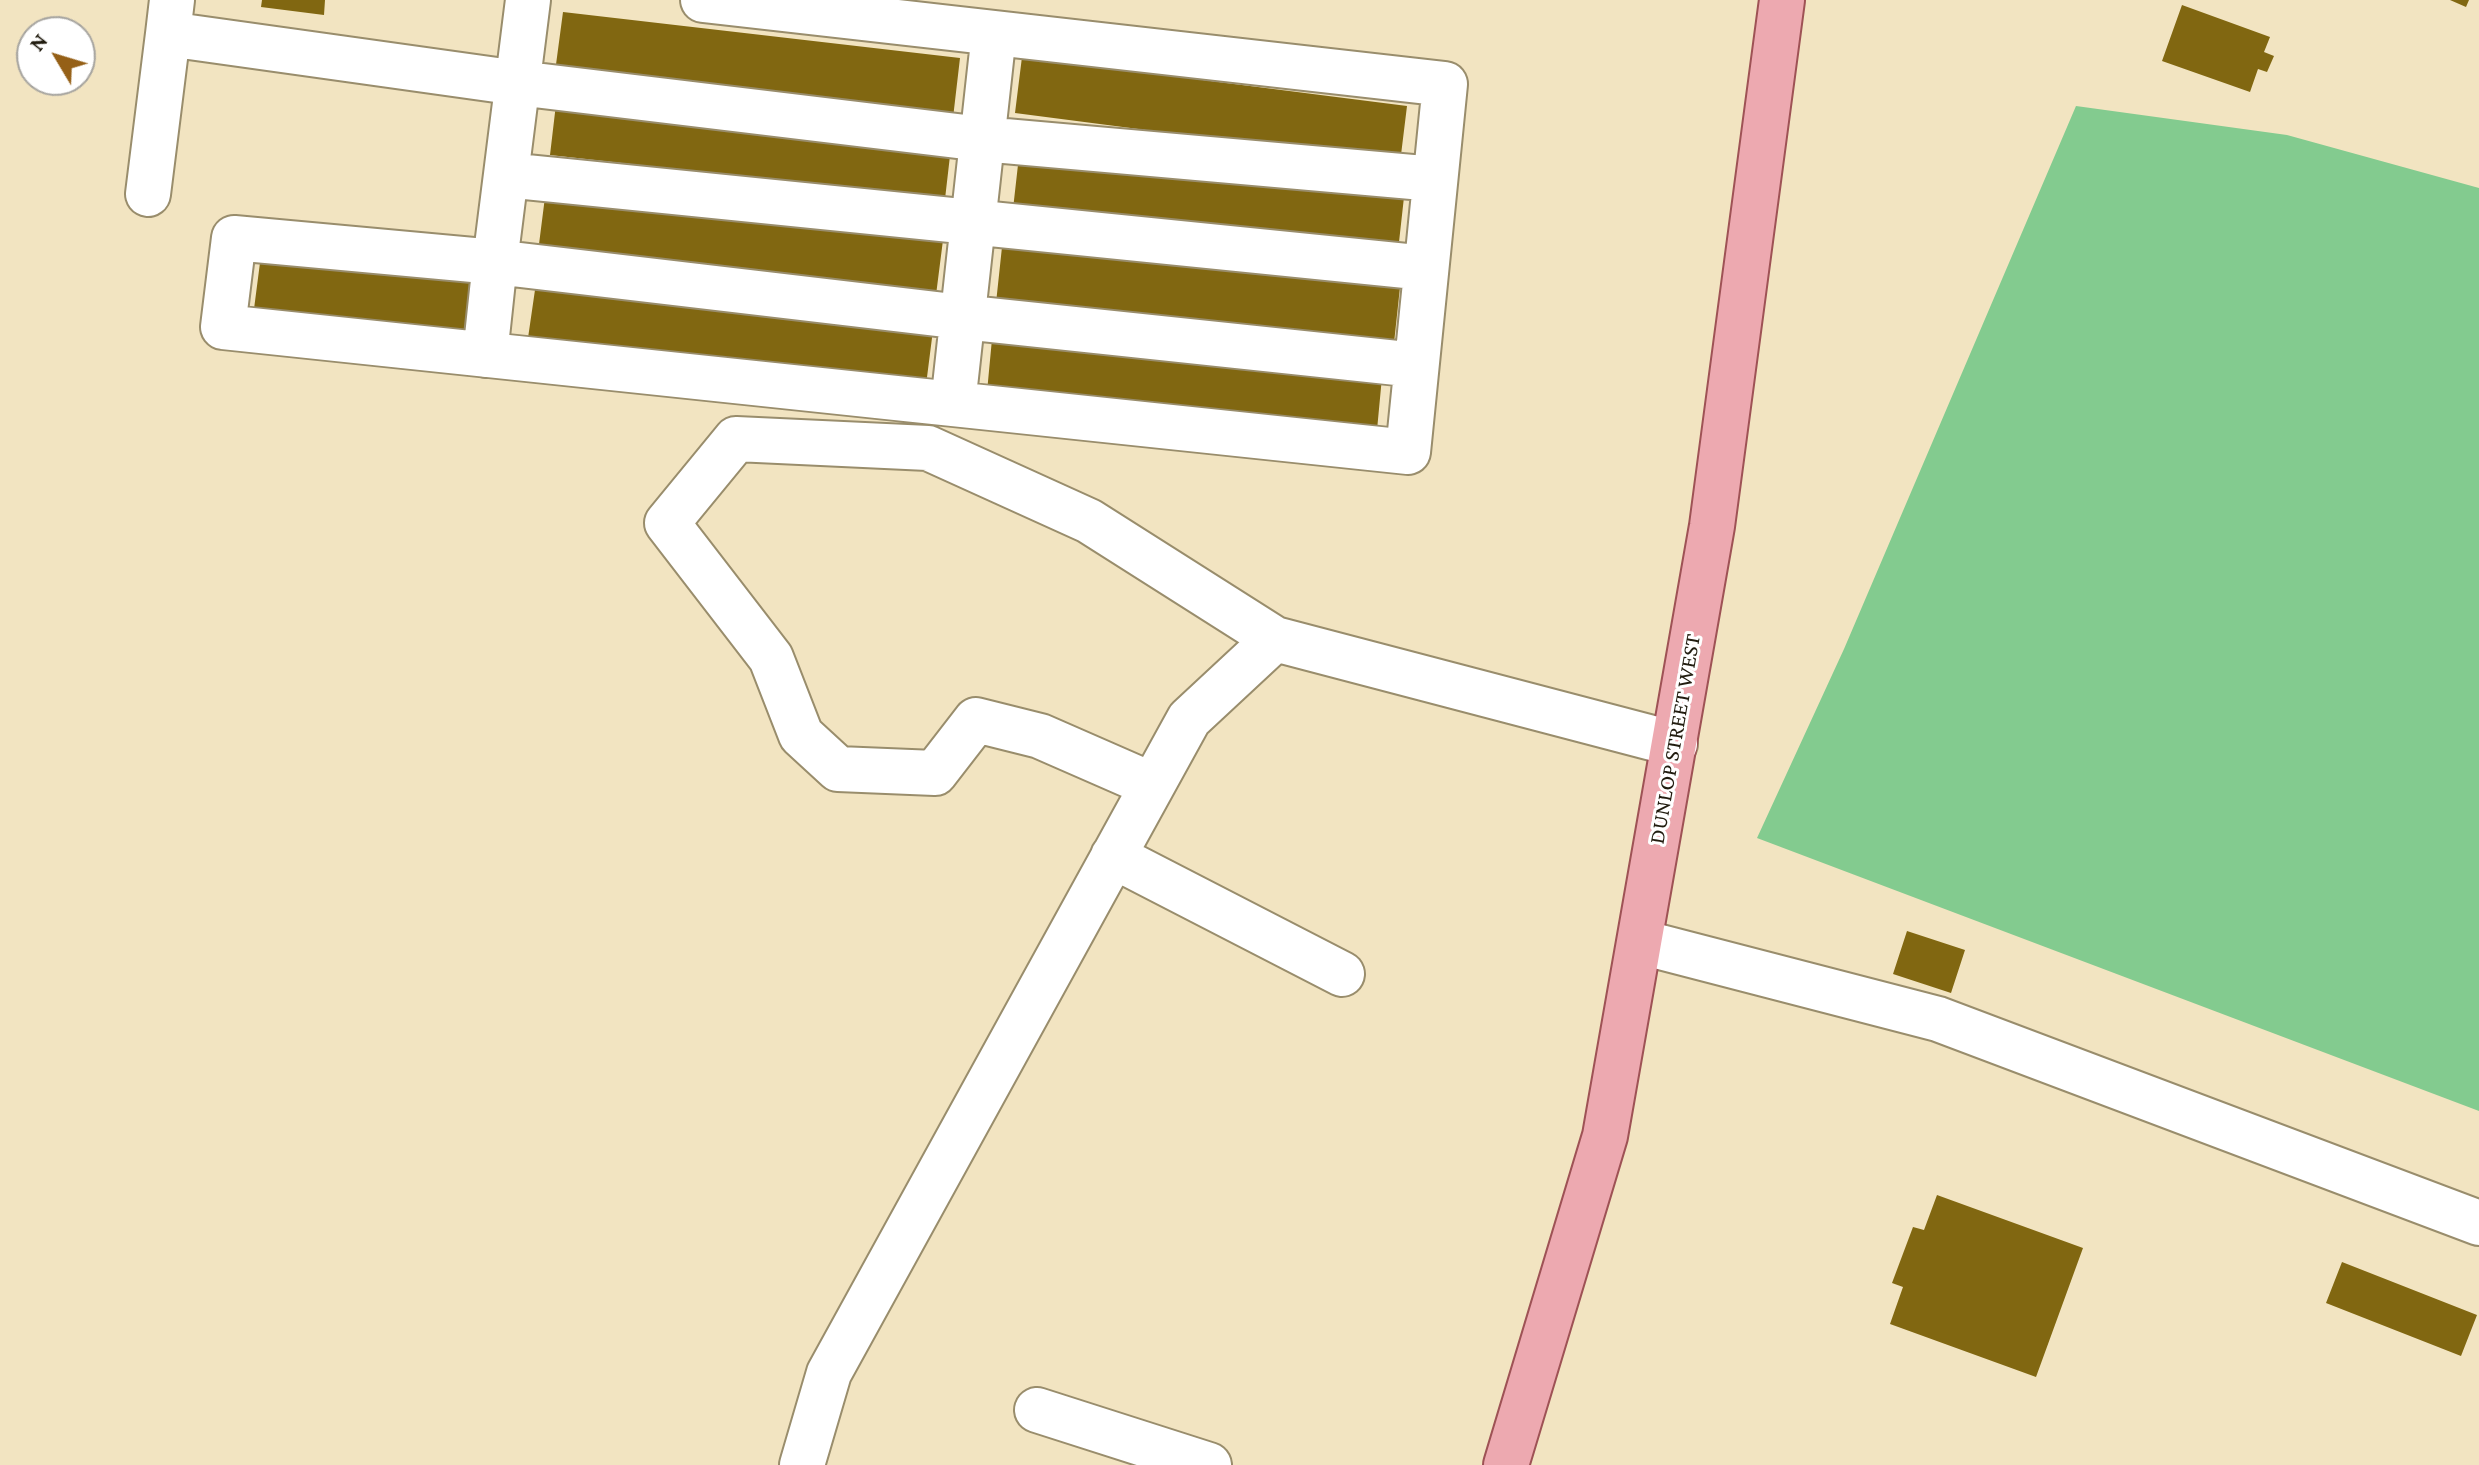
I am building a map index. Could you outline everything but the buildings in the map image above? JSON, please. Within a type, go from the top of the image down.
[{"type":"main road","name":"DUNLOP STREET WEST","points":[[1506,1465],[1605,1136],[1712,526],[1782,0]]},
{"type":"lane","points":[[485,355],[528,0]]},
{"type":"lane","points":[[703,0],[1445,84],[1408,452],[223,327],[234,238],[495,262],[962,317],[1416,365]]},
{"type":"lane","points":[[148,194],[170,17],[518,83],[982,139],[1435,179]]},
{"type":"lane","points":[[953,404],[994,33]]},
{"type":"lane","points":[[506,175],[973,225],[1426,268]]},
{"type":"lane","points":[[1152,785],[1040,736],[976,720],[935,773],[838,769],[801,735],[771,658],[667,523],[736,439],[928,448],[1089,521],[1275,639],[1675,744]]},
{"type":"lane","points":[[802,1465],[829,1373],[1189,719],[1275,639]]},
{"type":"lane","points":[[1113,856],[1342,974]]},
{"type":"lane","points":[[1641,942],[1938,1019],[2479,1223]]},
{"type":"lane","points":[[1037,1410],[1209,1465]]},
{"type":"green space","points":[[2076,106],[2287,135],[2479,188],[2479,1111],[1757,838],[1844,649]]}]
